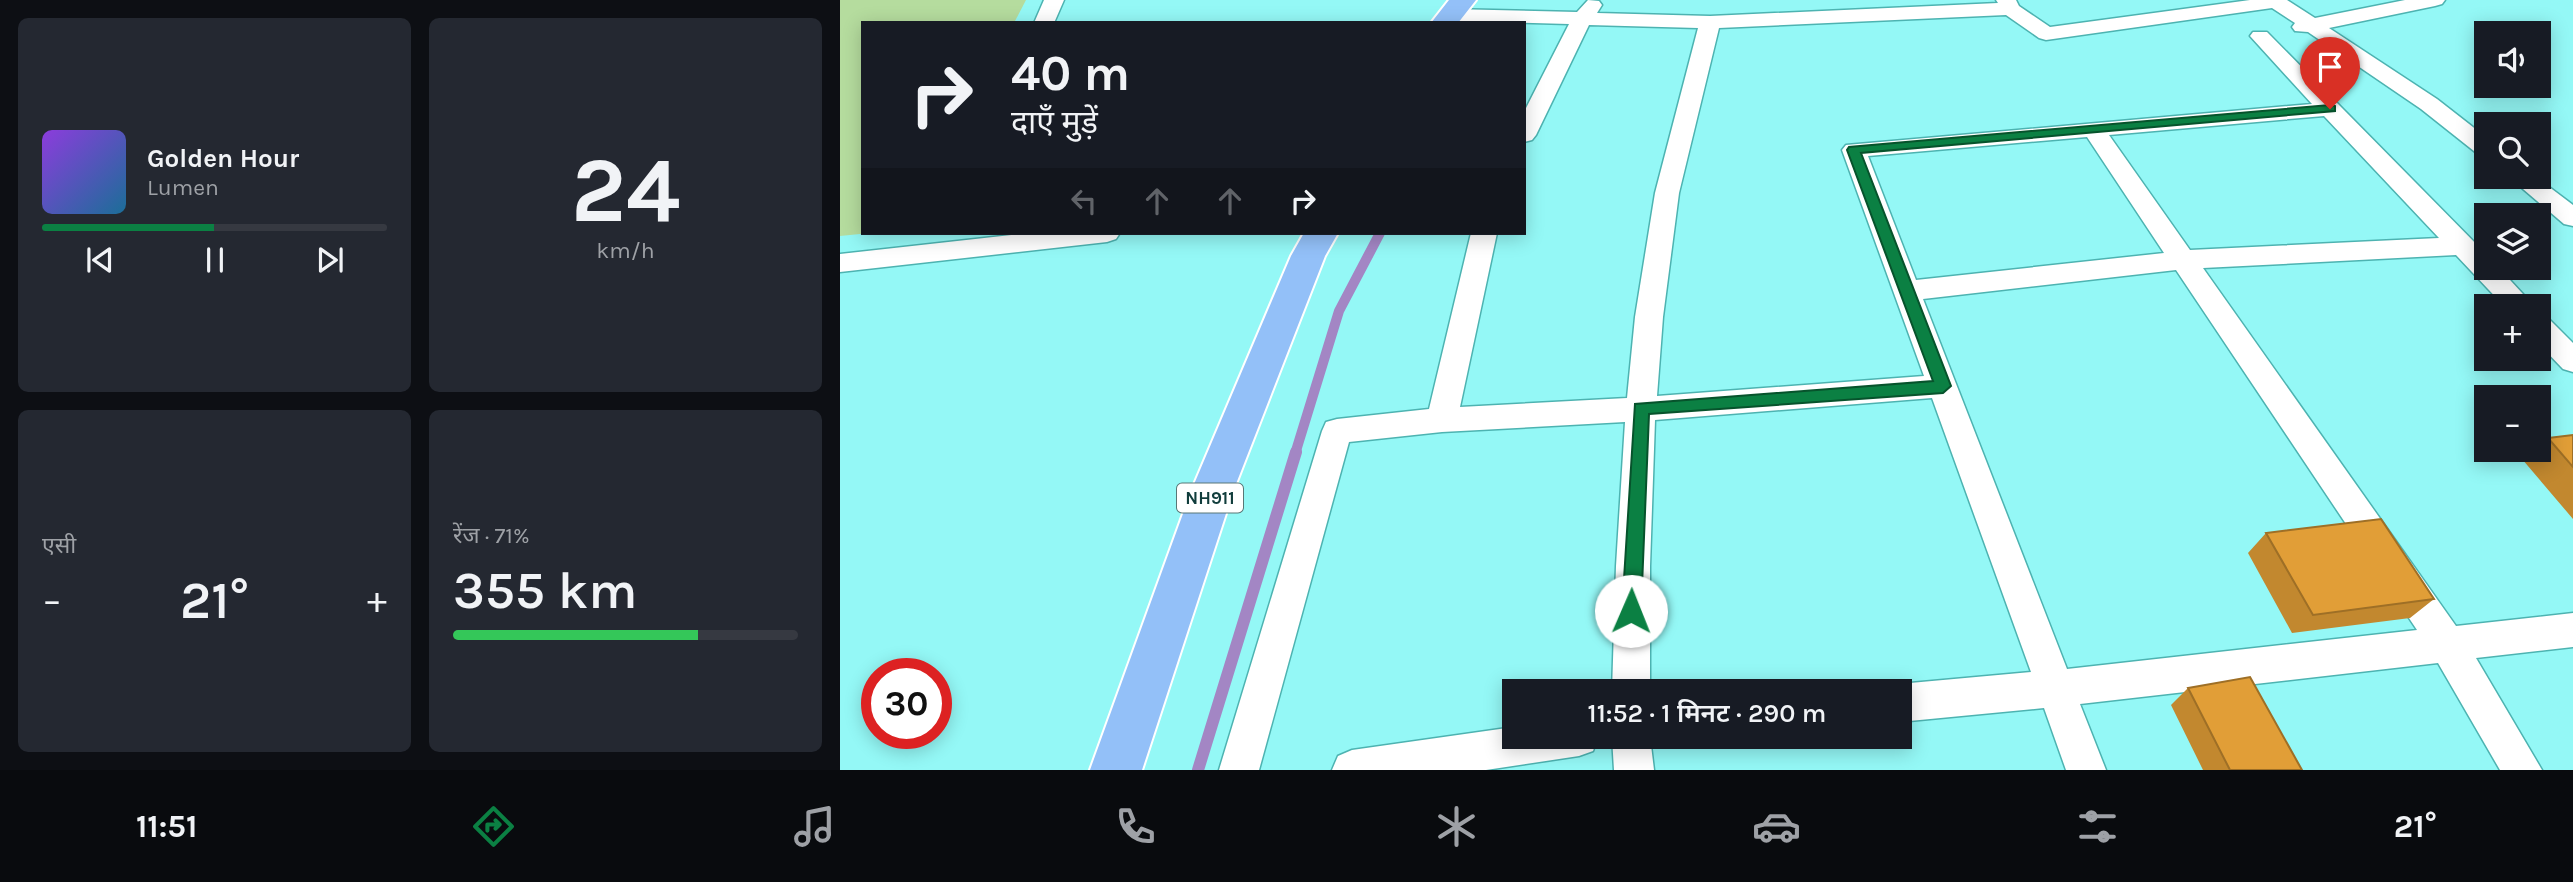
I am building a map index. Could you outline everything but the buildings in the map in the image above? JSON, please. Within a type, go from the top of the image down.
[{"type":"highway","name":"NH911","points":[[1116,770],[1213,489],[1308,256],[1320,235]]},
{"type":"street","points":[[1045,21],[1054,0]]},
{"type":"street","points":[[1526,131],[1582,19],[1595,0]]},
{"type":"street","points":[[1747,21],[1752,0]]},
{"type":"street","points":[[2260,36],[2435,0]]},
{"type":"street","points":[[1452,13],[1710,22],[2008,5],[2046,34],[2269,1],[2313,25],[2429,104],[2474,140]]},
{"type":"street","points":[[2260,36],[2269,1]]},
{"type":"street","points":[[1631,679],[1631,584],[1641,409],[1667,191],[1710,22]]},
{"type":"street","points":[[2260,36],[2509,294]]},
{"type":"street","points":[[2086,770],[1854,150],[2330,109]]},
{"type":"street","points":[[2093,130],[2447,644],[2522,770]]},
{"type":"street","points":[[2536,189],[2573,218]]},
{"type":"street","points":[[840,263],[942,242],[1070,235]]},
{"type":"street","points":[[1442,420],[1484,235]]},
{"type":"street","points":[[1907,291],[2183,260],[2463,246]]},
{"type":"street","points":[[2554,330],[2573,361]]},
{"type":"street","points":[[1239,770],[1338,431],[1442,420],[1641,409],[1943,386]]},
{"type":"street","points":[[1912,702],[2573,630]]},
{"type":"street","points":[[1352,770],[1502,748]]},
{"type":"street","points":[[1632,749],[1634,770]]},
{"type":"green space","points":[[840,0],[1026,0],[1015,21],[861,21],[861,234],[840,236]]},
{"type":"waterway","points":[[1295,454],[1339,311],[1379,235]]},
{"type":"waterway","points":[[1198,770],[1296,452]]},
{"type":"route","points":[[1631,611],[1641,409],[1943,386],[1854,150],[2330,109]]}]
